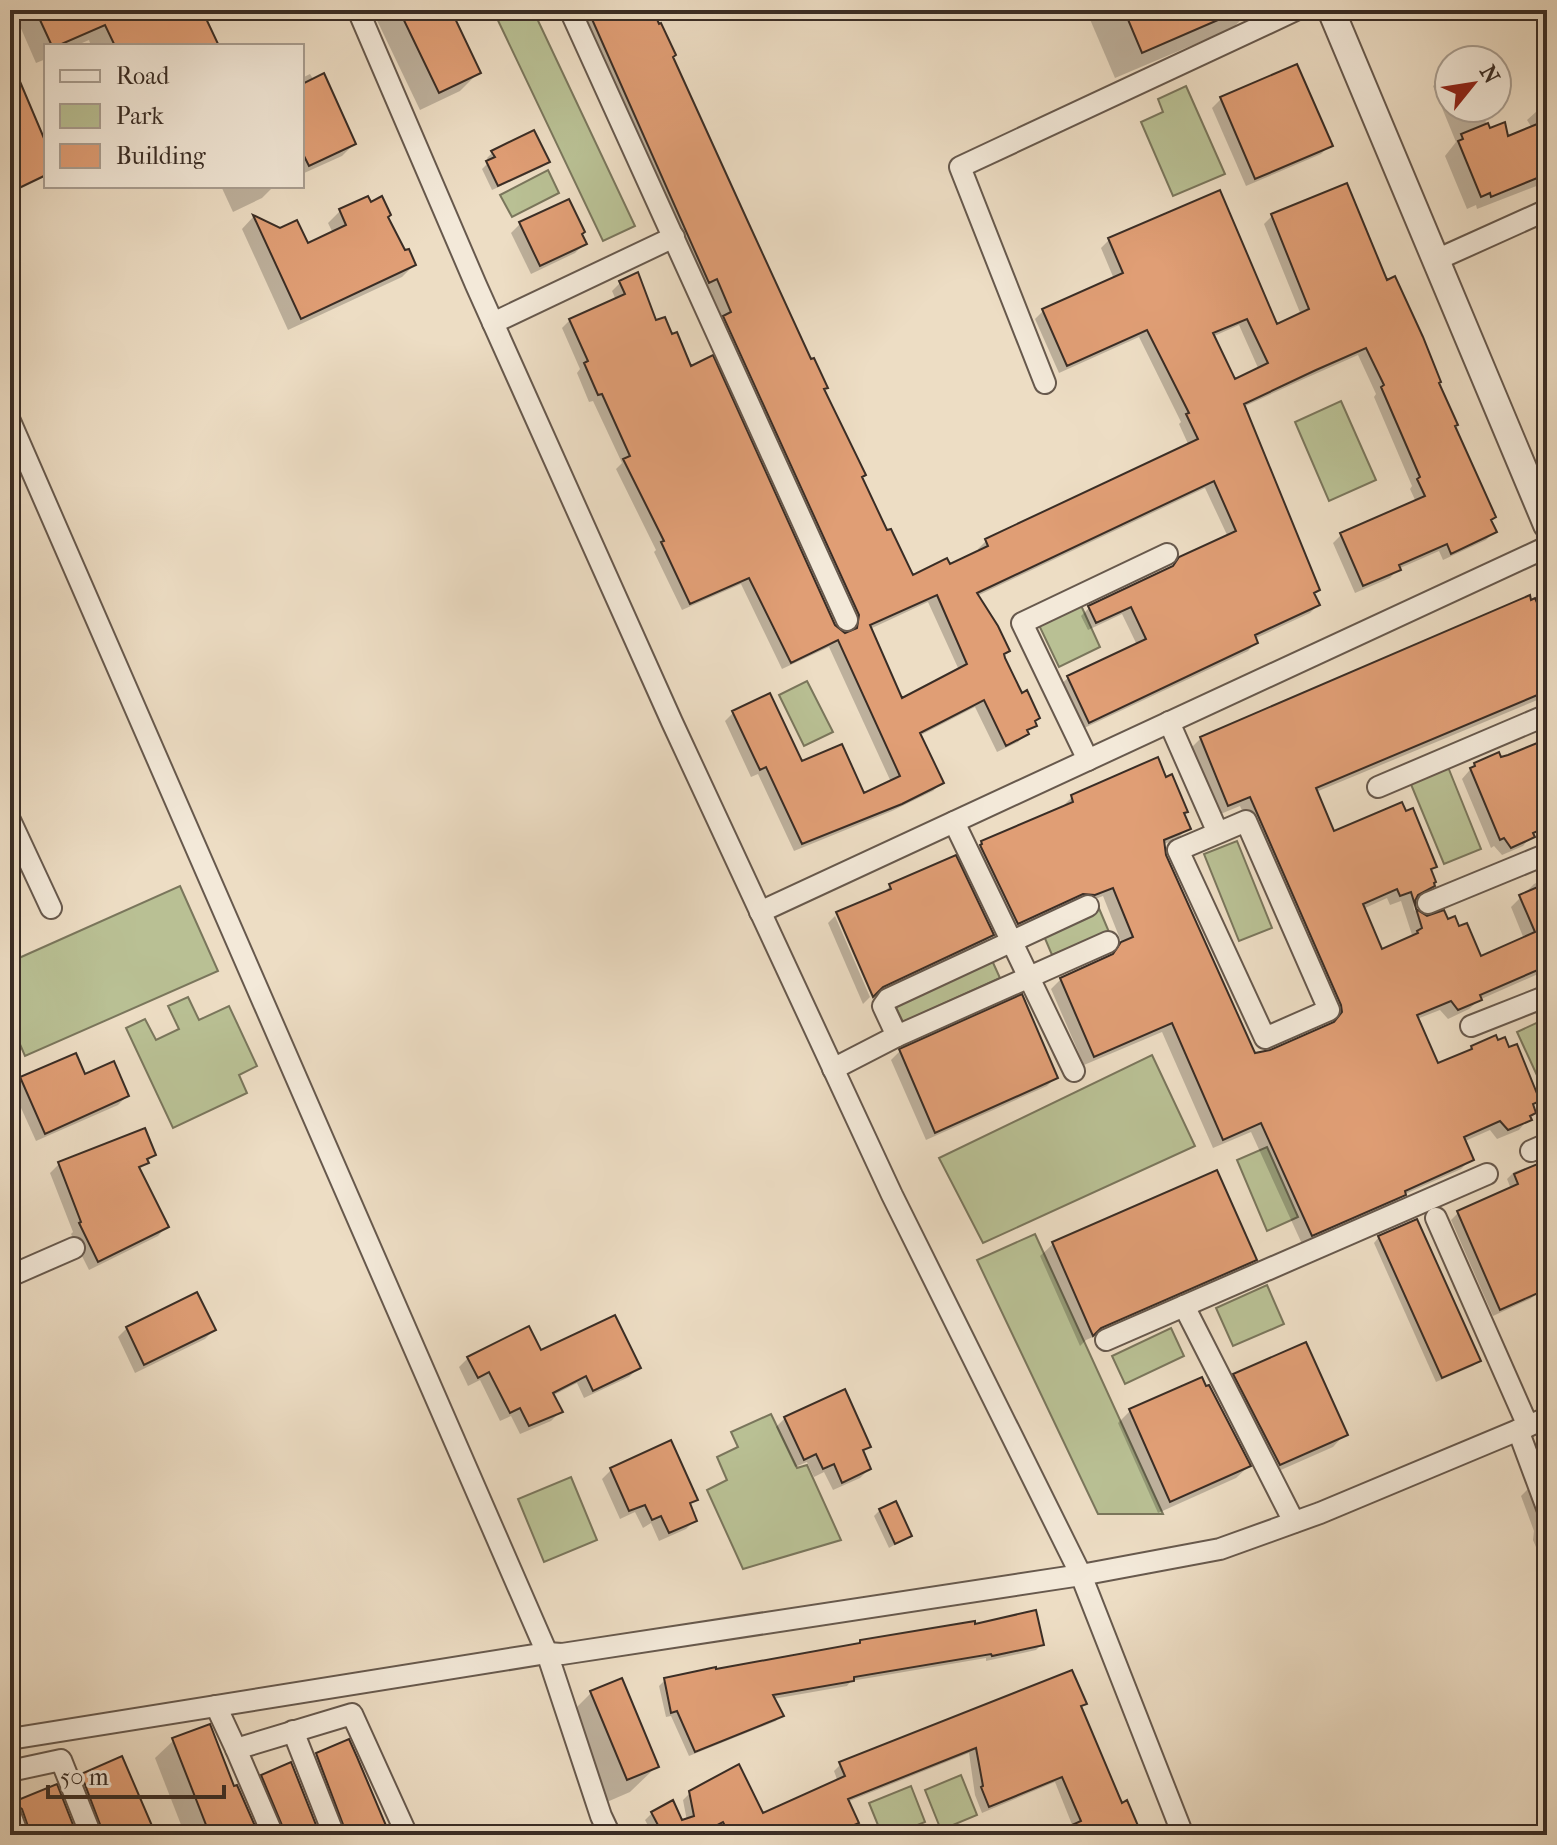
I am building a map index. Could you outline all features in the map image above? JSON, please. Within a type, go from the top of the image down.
[{"type":"street","points":[[358,10],[493,323],[672,722],[973,1361],[1081,1575],[1183,1835]]},
{"type":"street","points":[[570,10],[847,620]]},
{"type":"street","points":[[1045,383],[960,167],[1296,10]]},
{"type":"street","points":[[1331,10],[1547,525]]},
{"type":"street","points":[[1436,260],[1547,210]]},
{"type":"street","points":[[493,323],[674,237]]},
{"type":"street","points":[[10,421],[547,1653],[610,1835]]},
{"type":"street","points":[[760,912],[1547,547]]},
{"type":"street","points":[[1088,760],[1022,623],[1167,554]]},
{"type":"street","points":[[1378,787],[1547,715]]},
{"type":"street","points":[[1169,722],[1218,833]]},
{"type":"street","points":[[10,820],[51,908]]},
{"type":"street","points":[[1246,821],[1329,1010],[1265,1038],[1178,850],[1218,833],[1246,821]]},
{"type":"street","points":[[954,822],[1074,1071]]},
{"type":"street","points":[[1428,903],[1547,854]]},
{"type":"street","points":[[897,1036],[883,1006],[888,999],[1088,906]]},
{"type":"street","points":[[833,1069],[897,1036],[1108,942]]},
{"type":"street","points":[[1471,1026],[1547,996]]},
{"type":"street","points":[[1106,1340],[1487,1174]]},
{"type":"street","points":[[1436,1218],[1531,1424],[1547,1508]]},
{"type":"street","points":[[10,1276],[74,1248]]},
{"type":"street","points":[[1184,1306],[1294,1522]]},
{"type":"street","points":[[10,1739],[547,1653],[562,1654],[1081,1575],[1220,1549],[1294,1522],[1531,1424]]},
{"type":"street","points":[[216,1706],[273,1835]]},
{"type":"street","points":[[236,1749],[352,1714],[407,1835]]},
{"type":"street","points":[[293,1731],[334,1835]]},
{"type":"street","points":[[10,1771],[61,1760],[91,1835]]},
{"type":"street","points":[[10,1814],[18,1835]]},
{"type":"green space","points":[[493,10],[533,10],[635,226],[603,241]]},
{"type":"green space","points":[[1186,86],[1225,174],[1173,196],[1141,122],[1163,112],[1158,99]]},
{"type":"green space","points":[[548,170],[559,193],[512,217],[500,195]]},
{"type":"green space","points":[[1341,401],[1376,480],[1329,501],[1295,422]]},
{"type":"green space","points":[[1079,601],[1100,647],[1059,667],[1037,621]]},
{"type":"green space","points":[[807,681],[833,732],[804,746],[779,695]]},
{"type":"green space","points":[[1448,767],[1481,849],[1444,864],[1410,782]]},
{"type":"green space","points":[[1237,841],[1272,928],[1239,941],[1204,854]]},
{"type":"green space","points":[[180,886],[218,971],[25,1056],[10,1021],[10,962]]},
{"type":"green space","points":[[1098,906],[1109,932],[1052,955],[1041,929]]},
{"type":"green space","points":[[990,956],[1000,978],[903,1022],[893,1001]]},
{"type":"green space","points":[[188,997],[199,1020],[229,1006],[257,1066],[239,1075],[247,1093],[173,1128],[126,1028],[145,1019],[156,1040],[179,1029],[168,1006]]},
{"type":"green space","points":[[1547,1018],[1547,1097],[1517,1032]]},
{"type":"green space","points":[[1152,1055],[1195,1146],[983,1243],[939,1158]]},
{"type":"green space","points":[[1267,1147],[1298,1217],[1267,1231],[1237,1160]]},
{"type":"green space","points":[[1035,1234],[1163,1514],[1098,1514],[977,1260]]},
{"type":"green space","points":[[1267,1285],[1284,1324],[1233,1346],[1216,1308]]},
{"type":"green space","points":[[1171,1328],[1184,1356],[1125,1384],[1112,1356]]},
{"type":"green space","points":[[771,1414],[797,1468],[807,1465],[841,1540],[743,1569],[707,1490],[727,1480],[717,1457],[738,1447],[731,1432]]},
{"type":"green space","points":[[571,1477],[597,1540],[544,1562],[518,1499]]},
{"type":"green space","points":[[961,1775],[977,1815],[941,1830],[925,1790]]},
{"type":"green space","points":[[911,1786],[925,1822],[893,1835],[882,1835],[869,1803]]},
{"type":"building","points":[[65,10],[202,10],[218,44],[114,44],[105,25],[62,44],[51,44],[40,20]]},
{"type":"building","points":[[399,10],[451,10],[481,73],[439,93]]},
{"type":"building","points":[[606,10],[653,10],[661,23],[676,55],[673,57],[749,224],[811,359],[814,358],[828,388],[824,389],[866,475],[862,477],[913,575],[947,558],[950,564],[988,546],[985,539],[1198,439],[1186,414],[1189,413],[1147,330],[1067,366],[1042,309],[1123,273],[1108,238],[1220,190],[1277,324],[1309,309],[1271,214],[1347,183],[1387,280],[1395,276],[1423,337],[1458,425],[1455,426],[1496,517],[1491,520],[1497,532],[1451,554],[1447,544],[1399,565],[1401,570],[1363,586],[1340,533],[1425,496],[1417,479],[1420,477],[1381,387],[1384,385],[1366,348],[1316,370],[1244,404],[1320,590],[1314,593],[1320,605],[1255,635],[1258,643],[1089,723],[1067,676],[1146,639],[1131,607],[1096,623],[1088,606],[1173,566],[1179,557],[1236,531],[1214,481],[977,593],[1010,651],[1004,654],[1005,658],[1022,693],[1027,690],[1040,718],[1035,721],[1037,726],[1006,746],[984,700],[920,733],[944,783],[902,804],[802,844],[766,767],[760,770],[732,711],[770,693],[802,761],[842,744],[864,793],[900,776],[838,640],[791,663],[749,578],[690,604],[661,542],[664,541],[623,459],[630,456],[602,394],[598,395],[584,363],[588,361],[569,319],[625,294],[619,281],[638,272],[656,320],[665,317],[672,334],[677,332],[691,366],[713,355],[835,625],[845,633],[857,628],[859,615],[723,316],[731,312],[717,279],[709,283],[591,17]],"holes":[[[1247,319],[1268,363],[1235,379],[1213,333]],[[937,595],[967,664],[902,698],[870,625]]]},
{"type":"building","points":[[1124,10],[1241,10],[1142,53]]},
{"type":"building","points":[[10,58],[44,138],[44,176],[15,190],[10,180]]},
{"type":"building","points":[[1297,64],[1333,146],[1255,179],[1220,97]]},
{"type":"building","points":[[324,73],[356,144],[309,166],[304,156],[304,83]]},
{"type":"building","points":[[1547,120],[1547,174],[1491,197],[1490,193],[1481,197],[1458,141],[1463,139],[1461,134],[1486,124],[1490,128],[1505,124],[1508,136]]},
{"type":"building","points":[[534,130],[550,162],[498,186],[486,161],[495,157],[491,151]]},
{"type":"building","points":[[368,196],[371,202],[382,196],[391,215],[388,217],[416,265],[301,319],[253,215],[280,228],[297,220],[308,243],[346,225],[339,209]]},
{"type":"building","points":[[569,199],[585,232],[582,234],[587,244],[540,266],[519,222]]},
{"type":"building","points":[[1530,595],[1531,600],[1535,598],[1547,626],[1547,691],[1316,788],[1334,831],[1402,802],[1406,811],[1413,808],[1437,867],[1431,869],[1436,882],[1435,886],[1418,895],[1416,908],[1411,892],[1400,896],[1397,889],[1363,904],[1382,949],[1418,933],[1422,928],[1416,909],[1427,916],[1444,910],[1448,919],[1455,916],[1459,926],[1467,923],[1481,956],[1535,932],[1519,895],[1547,883],[1547,966],[1480,995],[1482,1000],[1458,1010],[1451,1001],[1417,1015],[1438,1063],[1496,1035],[1498,1040],[1505,1037],[1509,1047],[1517,1044],[1540,1101],[1533,1104],[1536,1113],[1530,1116],[1532,1120],[1508,1130],[1500,1121],[1464,1137],[1474,1160],[1405,1191],[1406,1195],[1312,1236],[1261,1123],[1223,1140],[1172,1023],[1094,1057],[1060,978],[1113,954],[1121,942],[1133,937],[1113,888],[1095,895],[1083,894],[1018,924],[980,845],[981,841],[1073,802],[1071,795],[1158,757],[1166,777],[1172,774],[1188,812],[1184,813],[1191,829],[1164,840],[1166,855],[1255,1053],[1270,1050],[1334,1022],[1342,1012],[1341,1005],[1250,797],[1228,806],[1200,737]]},
{"type":"building","points":[[1547,739],[1547,827],[1533,833],[1535,837],[1511,848],[1504,838],[1500,840],[1470,768],[1475,766],[1474,763],[1499,752],[1501,757]]},
{"type":"building","points":[[956,855],[994,935],[883,987],[873,997],[836,912],[891,889],[889,884]]},
{"type":"building","points":[[1022,994],[1058,1078],[935,1133],[899,1049]]},
{"type":"building","points":[[76,1053],[85,1074],[114,1061],[129,1096],[45,1134],[20,1077]]},
{"type":"building","points":[[145,1128],[156,1155],[147,1159],[149,1163],[139,1167],[169,1227],[98,1262],[79,1223],[58,1162]]},
{"type":"building","points":[[1547,1160],[1547,1289],[1500,1310],[1457,1211],[1518,1184],[1514,1174]]},
{"type":"building","points":[[1217,1170],[1257,1260],[1101,1328],[1093,1336],[1052,1242]]},
{"type":"building","points":[[1417,1219],[1481,1361],[1442,1378],[1378,1236]]},
{"type":"building","points":[[197,1292],[216,1330],[144,1365],[126,1327]]},
{"type":"building","points":[[615,1315],[641,1368],[593,1391],[586,1376],[553,1393],[563,1412],[529,1426],[520,1408],[510,1413],[489,1372],[478,1378],[467,1357],[529,1326],[541,1350]]},
{"type":"building","points":[[1306,1342],[1348,1435],[1280,1465],[1233,1374]]},
{"type":"building","points":[[1202,1377],[1251,1466],[1170,1502],[1129,1409]]},
{"type":"building","points":[[845,1389],[871,1447],[863,1450],[871,1469],[842,1483],[834,1464],[823,1469],[816,1454],[804,1460],[784,1417]]},
{"type":"building","points":[[671,1440],[698,1500],[690,1503],[697,1521],[669,1533],[661,1516],[652,1520],[645,1505],[629,1511],[610,1468]]},
{"type":"building","points":[[896,1501],[912,1536],[895,1544],[879,1509]]},
{"type":"building","points":[[1036,1610],[1044,1645],[854,1677],[854,1681],[773,1695],[784,1716],[695,1752],[677,1711],[671,1713],[664,1678],[860,1643],[860,1640],[975,1621],[975,1624]]},
{"type":"building","points":[[1072,1670],[1087,1704],[1081,1706],[1122,1803],[1127,1800],[1142,1835],[1050,1835],[1081,1821],[1062,1777],[989,1807],[981,1787],[976,1748],[848,1799],[859,1823],[831,1835],[730,1835],[723,1822],[698,1835],[649,1835],[648,1831],[659,1827],[651,1812],[673,1800],[682,1820],[694,1816],[689,1791],[739,1764],[763,1813],[845,1776],[839,1762]]},
{"type":"building","points":[[622,1678],[659,1767],[627,1780],[590,1691]]},
{"type":"building","points":[[210,1724],[234,1786],[237,1785],[259,1835],[210,1835],[172,1738]]},
{"type":"building","points":[[349,1739],[390,1835],[347,1835],[316,1753]]},
{"type":"building","points":[[122,1756],[156,1835],[104,1835],[81,1774]]},
{"type":"building","points":[[291,1762],[320,1835],[286,1835],[261,1775]]},
{"type":"building","points":[[57,1784],[77,1835],[31,1835],[22,1809],[13,1802]]}]
